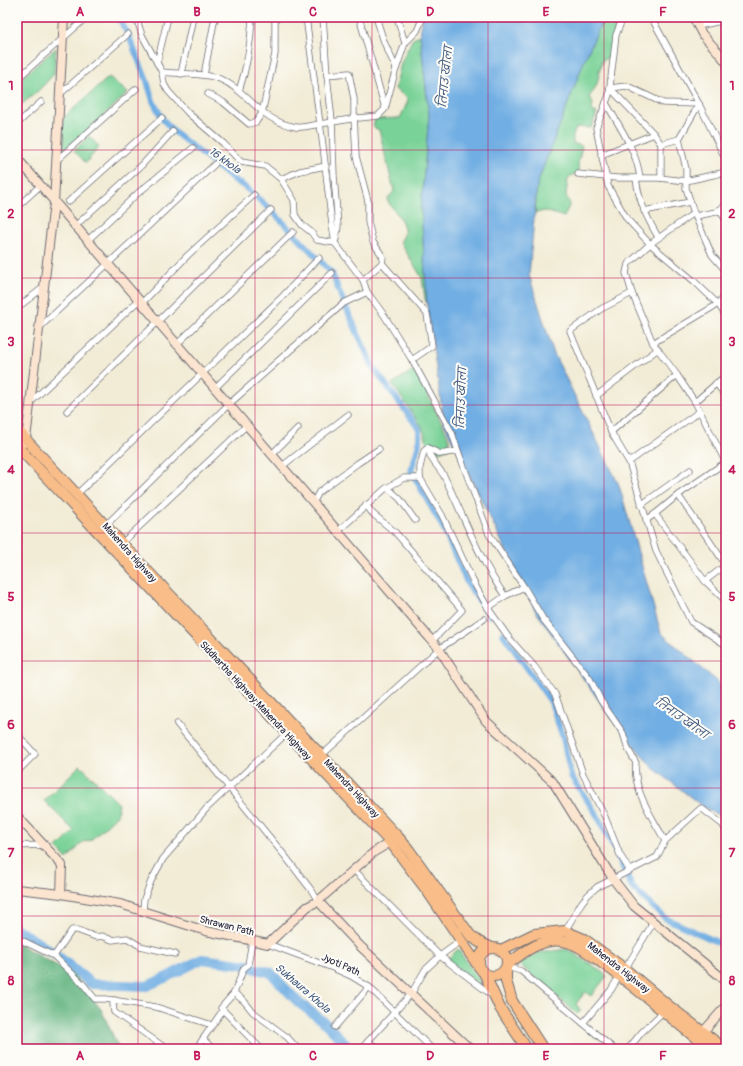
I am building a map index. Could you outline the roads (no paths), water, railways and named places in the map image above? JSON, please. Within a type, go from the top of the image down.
[{"type":"highway","points":[[17,430],[26,439]]},
{"type":"highway","name":"Mahendra Highway","points":[[26,439],[122,544],[321,756],[394,840],[409,850],[470,935],[479,942],[490,947]]},
{"type":"highway","name":"Siddhartha Highway;Mahendra Highway","points":[[18,447],[287,733],[394,840],[482,971],[500,1008],[527,1049]]},
{"type":"highway","name":"Mahendra Highway","points":[[501,950],[534,934],[564,931],[584,939],[623,972],[664,1011],[710,1049]]},
{"type":"highway","name":"Mahendra Highway","points":[[507,967],[527,950],[552,941],[562,941],[580,947],[623,972],[725,1049]]},
{"type":"highway","points":[[507,967],[504,972],[497,976],[489,976],[482,971],[479,957],[490,947],[501,950],[506,957],[507,967],[506,981],[512,1001],[543,1049]]},
{"type":"street","points":[[18,447],[26,439],[54,204],[64,17]]},
{"type":"street","points":[[17,79],[63,40],[87,17]]},
{"type":"street","points":[[136,17],[142,35],[162,72],[164,84],[168,91],[188,113],[223,143],[241,162],[265,166],[281,179],[294,200],[294,215],[302,226],[311,232],[317,240],[335,243]]},
{"type":"street","points":[[157,63],[168,17]]},
{"type":"street","points":[[181,74],[193,17]]},
{"type":"street","points":[[204,75],[215,17]]},
{"type":"street","points":[[239,91],[245,72],[252,33],[252,17]]},
{"type":"street","points":[[208,94],[223,102],[249,124],[256,122],[262,113],[275,54],[275,17]]},
{"type":"street","points":[[306,17],[335,243],[363,280],[367,292],[384,315],[412,360],[452,433],[489,534],[543,619],[590,679],[601,700],[623,733],[628,749],[636,763],[635,771],[642,800],[665,841]]},
{"type":"street","points":[[323,17],[332,121],[338,226],[335,243]]},
{"type":"street","points":[[359,17],[385,109]]},
{"type":"street","points":[[376,17],[384,42],[396,68]]},
{"type":"street","points":[[397,17],[405,43]]},
{"type":"street","points":[[354,116],[359,118],[378,116],[385,109],[396,68],[405,43],[417,31],[423,17]]},
{"type":"street","points":[[622,17],[616,36],[610,88],[596,128],[608,186],[627,219],[650,244],[694,280],[718,304],[726,316]]},
{"type":"street","points":[[651,17],[699,104],[726,160]]},
{"type":"street","points":[[693,17],[702,34],[723,53],[726,62]]},
{"type":"street","points":[[698,26],[726,20]]},
{"type":"street","points":[[60,94],[128,34]]},
{"type":"street","points":[[162,72],[204,75],[219,78],[239,91],[262,113],[273,120],[297,127],[351,119],[354,116]]},
{"type":"street","points":[[327,75],[348,73],[354,99],[356,156],[368,201],[368,222],[374,242],[383,257],[382,263],[363,280]]},
{"type":"street","points":[[610,88],[627,86],[663,103],[699,104]]},
{"type":"street","points":[[610,88],[654,134],[661,144],[661,178]]},
{"type":"street","points":[[56,160],[136,89]]},
{"type":"street","points":[[17,124],[41,102]]},
{"type":"street","points":[[606,103],[629,144],[639,167],[638,195],[644,211],[658,237]]},
{"type":"street","points":[[661,144],[678,139],[699,104]]},
{"type":"street","points":[[68,202],[162,118]]},
{"type":"street","points":[[74,227],[142,165],[173,131]]},
{"type":"street","points":[[601,155],[654,134]]},
{"type":"street","points":[[678,139],[686,169],[686,188],[690,202],[712,255],[726,271]]},
{"type":"street","points":[[87,241],[138,193],[193,148]]},
{"type":"street","points":[[17,158],[54,204],[439,649],[486,721],[553,782],[617,877],[634,906],[726,981]]},
{"type":"street","points":[[39,328],[215,164]]},
{"type":"street","points":[[281,179],[300,171],[326,166]]},
{"type":"street","points":[[17,176],[25,169]]},
{"type":"street","points":[[578,174],[606,178],[661,178],[686,181],[726,172]]},
{"type":"street","points":[[17,207],[40,186]]},
{"type":"street","points":[[30,402],[140,302],[254,195]]},
{"type":"street","points":[[644,211],[690,202]]},
{"type":"street","points":[[646,520],[656,514],[678,495],[726,463],[695,402],[653,343],[632,293],[626,273],[628,264],[658,237],[695,215],[711,214],[726,205]]},
{"type":"street","points":[[66,411],[271,210]]},
{"type":"street","points":[[719,210],[726,220]]},
{"type":"street","points":[[176,345],[293,232]]},
{"type":"street","points":[[77,494],[282,297],[319,258]]},
{"type":"street","points":[[382,263],[427,314],[432,346],[412,360]]},
{"type":"street","points":[[214,389],[332,273]]},
{"type":"street","points":[[17,308],[44,287]]},
{"type":"street","points":[[106,525],[228,405],[344,303],[367,292]]},
{"type":"street","points":[[632,293],[601,309],[570,331],[611,432],[629,462],[656,552],[691,622],[726,645]]},
{"type":"street","points":[[653,343],[718,304],[726,295]]},
{"type":"street","points":[[596,396],[658,349]]},
{"type":"street","points":[[611,432],[677,375]]},
{"type":"street","points":[[695,402],[726,375]]},
{"type":"street","points":[[716,383],[726,396]]},
{"type":"street","points":[[629,462],[700,411]]},
{"type":"street","points":[[281,467],[348,415]]},
{"type":"street","points":[[122,544],[246,426]]},
{"type":"street","points":[[271,455],[298,428]]},
{"type":"street","points":[[428,448],[440,454],[458,451]]},
{"type":"street","points":[[428,448],[424,450],[418,478],[442,515],[474,583],[488,608],[509,638],[534,666],[555,694],[583,774],[605,817],[620,855],[630,871]]},
{"type":"street","points":[[428,448],[428,455],[443,475],[480,555],[492,578],[505,596]]},
{"type":"street","points":[[313,503],[318,492],[379,449]]},
{"type":"street","points":[[641,505],[690,470]]},
{"type":"street","points":[[337,532],[385,489],[404,478],[418,478]]},
{"type":"street","points":[[388,488],[400,499],[415,520]]},
{"type":"street","points":[[678,495],[726,565],[705,581]]},
{"type":"street","points":[[366,505],[373,514],[395,532],[462,610],[432,641]]},
{"type":"street","points":[[656,514],[705,581],[726,601]]},
{"type":"street","points":[[488,608],[505,596],[524,587]]},
{"type":"street","points":[[321,756],[439,649],[484,619]]},
{"type":"street","points":[[177,724],[285,856],[318,901],[360,946],[470,1049]]},
{"type":"street","points":[[143,911],[144,899],[151,881],[163,859],[207,808],[287,733]]},
{"type":"street","points":[[17,734],[35,754],[17,772]]},
{"type":"street","points":[[564,931],[588,895],[597,888],[657,857],[665,841],[701,808],[722,824],[726,830]]},
{"type":"street","points":[[17,816],[62,865],[61,894]]},
{"type":"street","points":[[268,944],[307,907],[318,901],[374,852],[394,840]]},
{"type":"street","points":[[17,846],[44,845]]},
{"type":"street","points":[[354,870],[440,956],[496,998]]},
{"type":"street","name":"Shrawan Path","points":[[17,889],[61,894],[120,904],[206,931],[252,942],[268,944]]},
{"type":"street","points":[[583,1023],[611,990],[650,928],[652,921]]},
{"type":"street","points":[[54,956],[72,930],[102,936],[112,940],[127,938],[140,946],[175,954]]},
{"type":"street","points":[[17,938],[54,956],[84,984],[95,999],[115,1000],[156,1007],[212,1025]]},
{"type":"street","points":[[361,1049],[411,994],[425,970],[440,956],[462,940]]},
{"type":"street","points":[[196,1049],[223,1010],[221,1008],[234,993],[244,968],[248,965],[252,942]]},
{"type":"street","name":"Jyoti Path","points":[[268,944],[333,968],[351,976],[369,987],[432,1049]]},
{"type":"street","points":[[507,967],[521,971],[614,1049]]},
{"type":"street","points":[[335,1027],[369,987]]},
{"type":"street","points":[[234,993],[244,1001],[253,1012],[287,1036],[298,1049]]},
{"type":"street","points":[[115,1000],[113,1004],[114,1012],[167,1049]]},
{"type":"street","points":[[704,1032],[726,1006]]},
{"type":"street","points":[[223,1010],[261,1049]]},
{"type":"street","points":[[628,1049],[642,1032],[664,1011]]},
{"type":"street","points":[[203,1039],[213,1049]]},
{"type":"street","points":[[368,1041],[378,1049]]},
{"type":"water","name":"तिनाउ खोला","points":[[423,17],[604,17],[585,59],[537,185],[529,275],[554,354],[619,485],[661,633],[726,689],[726,819],[702,806],[652,767],[612,719],[536,612],[444,423],[427,305],[421,208],[429,115],[420,34]]},
{"type":"waterway","name":"16 khola","points":[[118,17],[128,34],[147,81],[153,101],[162,118],[173,131],[234,180],[245,187],[271,210],[332,273],[373,367],[419,429],[419,444],[411,471],[442,526],[468,585],[490,616]]},
{"type":"waterway","points":[[503,634],[551,702],[563,738],[571,776],[597,815],[632,887],[665,918],[726,946]]},
{"type":"waterway","name":"Sukhaura Khola","points":[[17,929],[55,954],[92,984],[147,986],[202,959],[248,965],[256,969],[270,972],[299,1003],[323,1021],[345,1043],[348,1049]]}]
